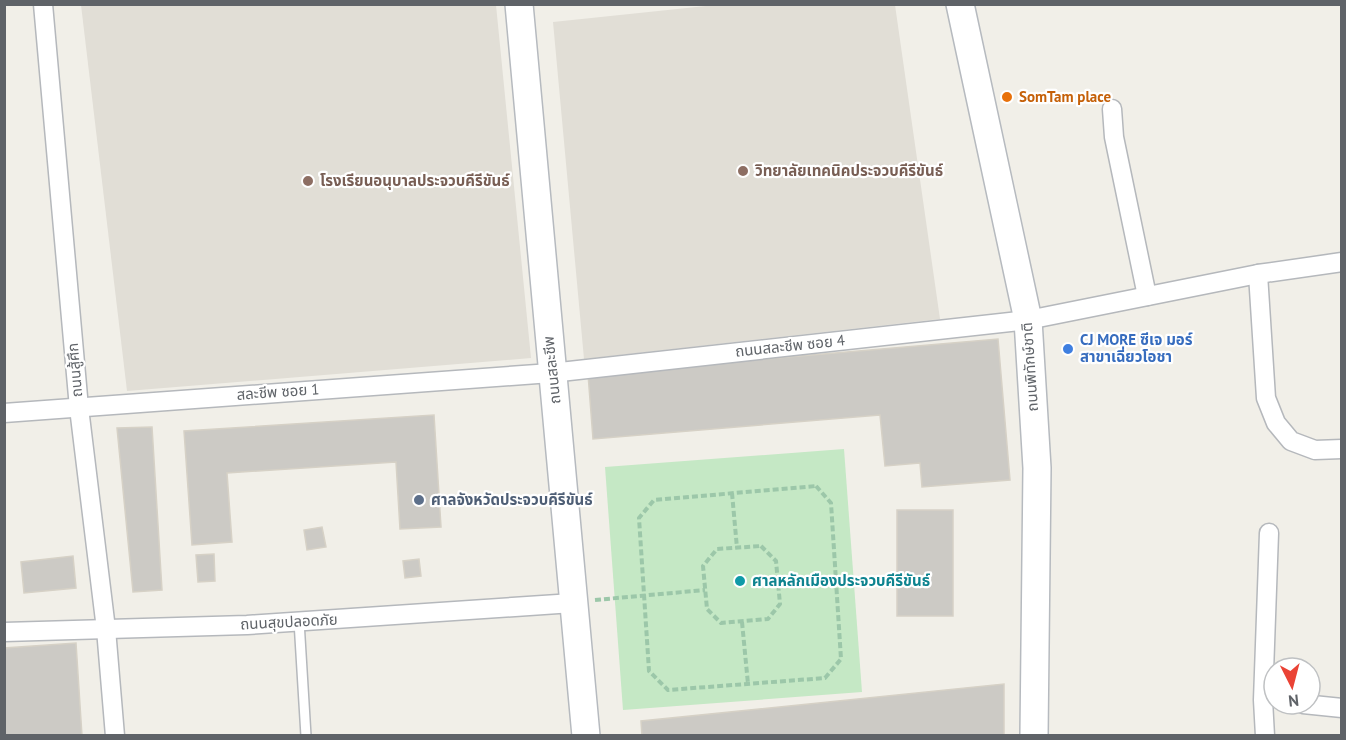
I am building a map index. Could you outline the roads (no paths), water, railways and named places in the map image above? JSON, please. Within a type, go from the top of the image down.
[{"type":"street","name":"ถนนสู้ศึก","points":[[43,4],[79,408],[106,629],[115,735]]},
{"type":"street","name":"ถนนสละชีพ","points":[[519,4],[586,735]]},
{"type":"street","name":"ถนนพิทักษ์ชาติ","points":[[960,4],[1028,320],[1037,468],[1034,735]]},
{"type":"street","points":[[1112,109],[1114,137],[1147,296]]},
{"type":"street","name":"ถนนสละชีพ ซอย 4","points":[[552,373],[1028,320],[1258,274],[1341,262]]},
{"type":"street","points":[[1258,274],[1266,398],[1276,423],[1291,441],[1315,450],[1341,449]]},
{"type":"street","name":"สละชีพ ซอย 1","points":[[4,413],[552,373]]},
{"type":"street","points":[[1268,656],[1269,533]]},
{"type":"street","name":"ถนนสุขปลอดภัย","points":[[4,632],[247,625],[573,603]]},
{"type":"street","points":[[1322,706],[1341,708]]},
{"type":"street","points":[[1265,735],[1267,716]]},
{"type":"lane","points":[[299,621],[306,735]]},
{"type":"place","name":"SomTam place","points":[[1007,97]]},
{"type":"place","name":"วิทยาลัยเทคนิคประจวบคีรีขันธ์","points":[[743,171]]},
{"type":"place","name":"โรงเรียนอนุบาลประจวบคีรีขันธ์","points":[[308,181]]},
{"type":"place","name":"CJ MORE ซีเจ มอร์ สาขาเฉี่ยวโอชา","points":[[1068,349]]},
{"type":"place","name":"ศาลจังหวัดประจวบคีรีขันธ์","points":[[419,500]]},
{"type":"place","name":"ศาลหลักเมืองประจวบคีรีขันธ์","points":[[740,581]]}]
